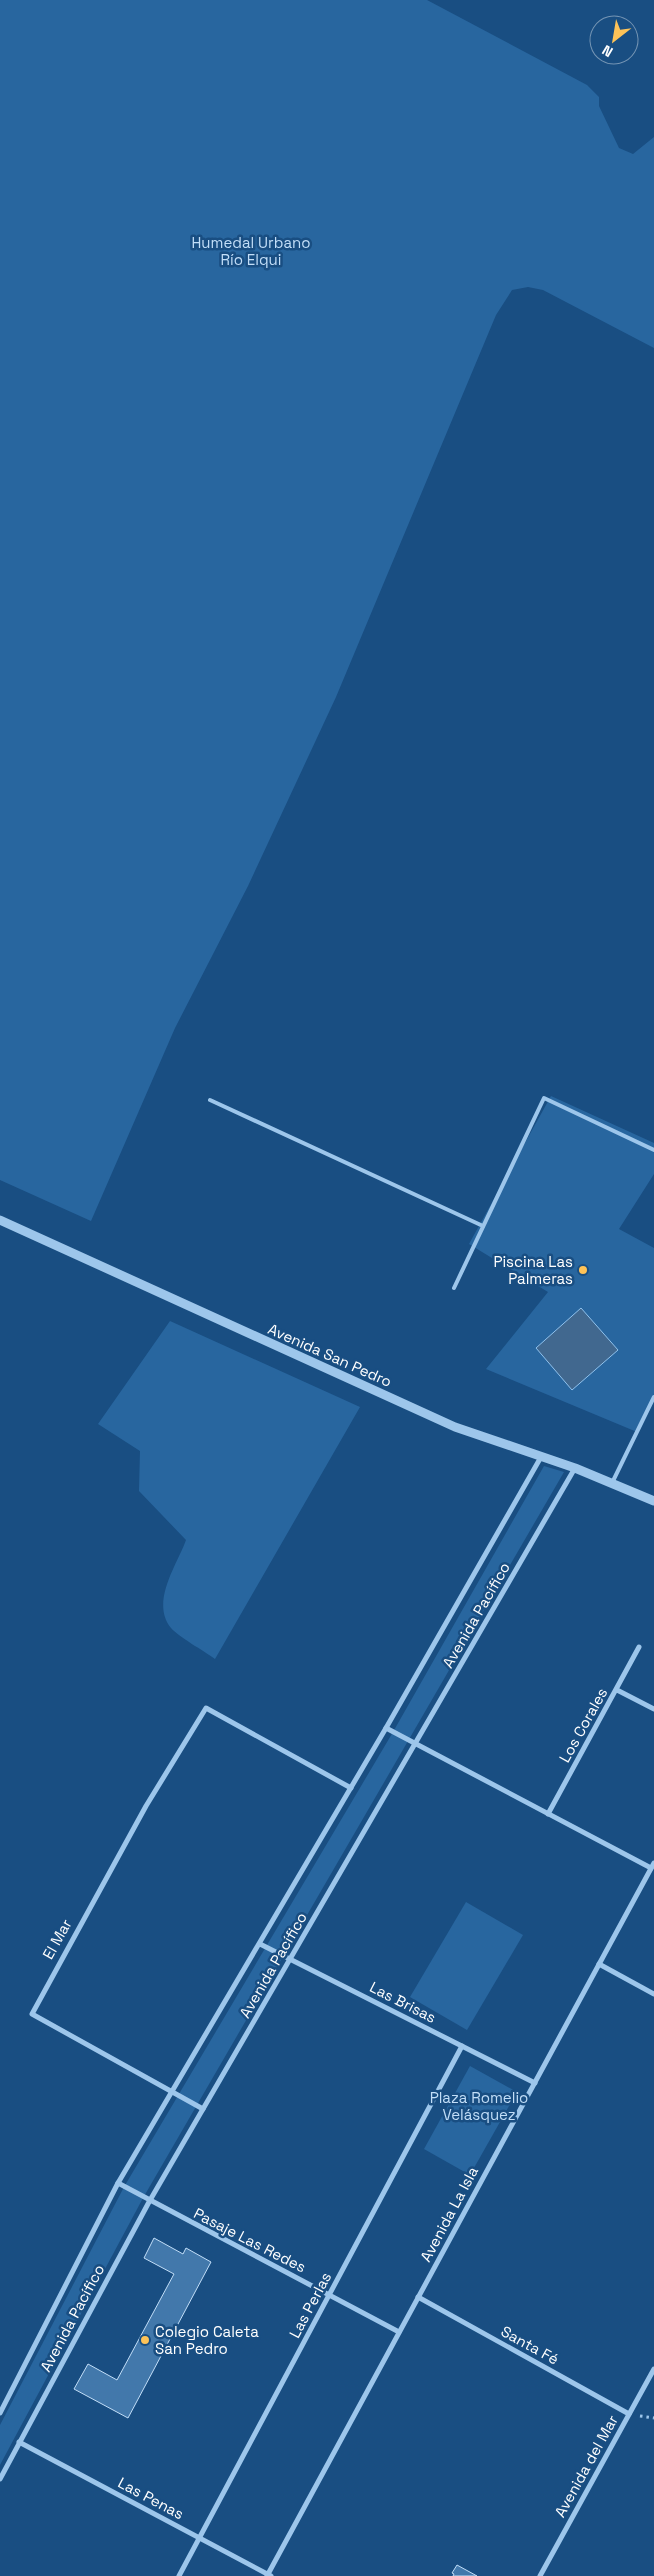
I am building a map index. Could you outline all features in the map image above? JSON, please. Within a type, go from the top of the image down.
[{"type":"street","name":"Avenida San Pedro","points":[[0,1220],[455,1427],[574,1468],[654,1501]]},
{"type":"street","name":"Avenida Pacífico","points":[[0,2413],[118,2183],[386,1728],[541,1457]]},
{"type":"street","name":"Avenida Pacífico","points":[[0,2479],[149,2202],[416,1744],[574,1468]]},
{"type":"street","name":"Los Corales","points":[[548,1814],[640,1647]]},
{"type":"street","points":[[617,1690],[654,1709]]},
{"type":"street","name":"El Mar","points":[[203,2109],[32,2014],[137,1822],[206,1708],[351,1788]]},
{"type":"street","points":[[386,1728],[548,1814],[653,1865]]},
{"type":"street","name":"Avenida La Isla","points":[[268,2575],[653,1865]]},
{"type":"street","name":"Las Brisas","points":[[260,1944],[535,2083]]},
{"type":"street","points":[[599,1964],[654,1994]]},
{"type":"street","name":"Las Perlas","points":[[179,2576],[462,2046]]},
{"type":"street","name":"Pasaje Las Redes","points":[[118,2183],[149,2202],[399,2332]]},
{"type":"street","name":"Santa Fé","points":[[418,2297],[629,2414]]},
{"type":"street","name":"Avenida del Mar","points":[[540,2576],[654,2369]]},
{"type":"street","name":"Las Penas","points":[[20,2442],[268,2575]]},
{"type":"lane","points":[[454,1288],[544,1098],[654,1150]]},
{"type":"lane","points":[[210,1100],[483,1226]]},
{"type":"lane","points":[[612,1483],[654,1397]]},
{"type":"green space","name":"Humedal Urbano Río Elqui","points":[[0,0],[427,0],[587,85],[599,97],[599,106],[619,148],[633,154],[654,137],[654,348],[543,290],[528,287],[512,290],[496,315],[336,697],[248,886],[175,1028],[91,1221],[0,1180]]},
{"type":"green space","name":"Piscina Las Palmeras","points":[[551,1096],[654,1143],[654,1174],[619,1229],[654,1248],[654,1395],[637,1432],[486,1369],[548,1292],[469,1244]]},
{"type":"green space","points":[[170,1321],[360,1407],[215,1659],[175,1632],[165,1618],[163,1607],[164,1595],[186,1540],[139,1491],[140,1451],[98,1424]]},
{"type":"green space","points":[[544,1466],[564,1472],[143,2198],[0,2465],[0,2425],[124,2187],[393,1732]]},
{"type":"green space","points":[[466,1902],[523,1935],[467,2030],[410,1997]]},
{"type":"green space","name":"Plaza Romelio Velásquez","points":[[470,2066],[517,2092],[470,2175],[424,2149]]},
{"type":"shaded area","points":[[581,1308],[618,1350],[572,1390],[536,1348]]},
{"type":"building","points":[[154,2238],[183,2254],[186,2248],[211,2262],[128,2418],[74,2389],[88,2364],[117,2380],[174,2274],[144,2258]]},
{"type":"building","points":[[457,2565],[477,2576],[453,2576],[454,2574],[452,2573]]},
{"type":"place","name":"Piscina Las Palmeras","points":[[583,1270]]},
{"type":"place","name":"Colegio Caleta San Pedro","points":[[145,2340]]}]
